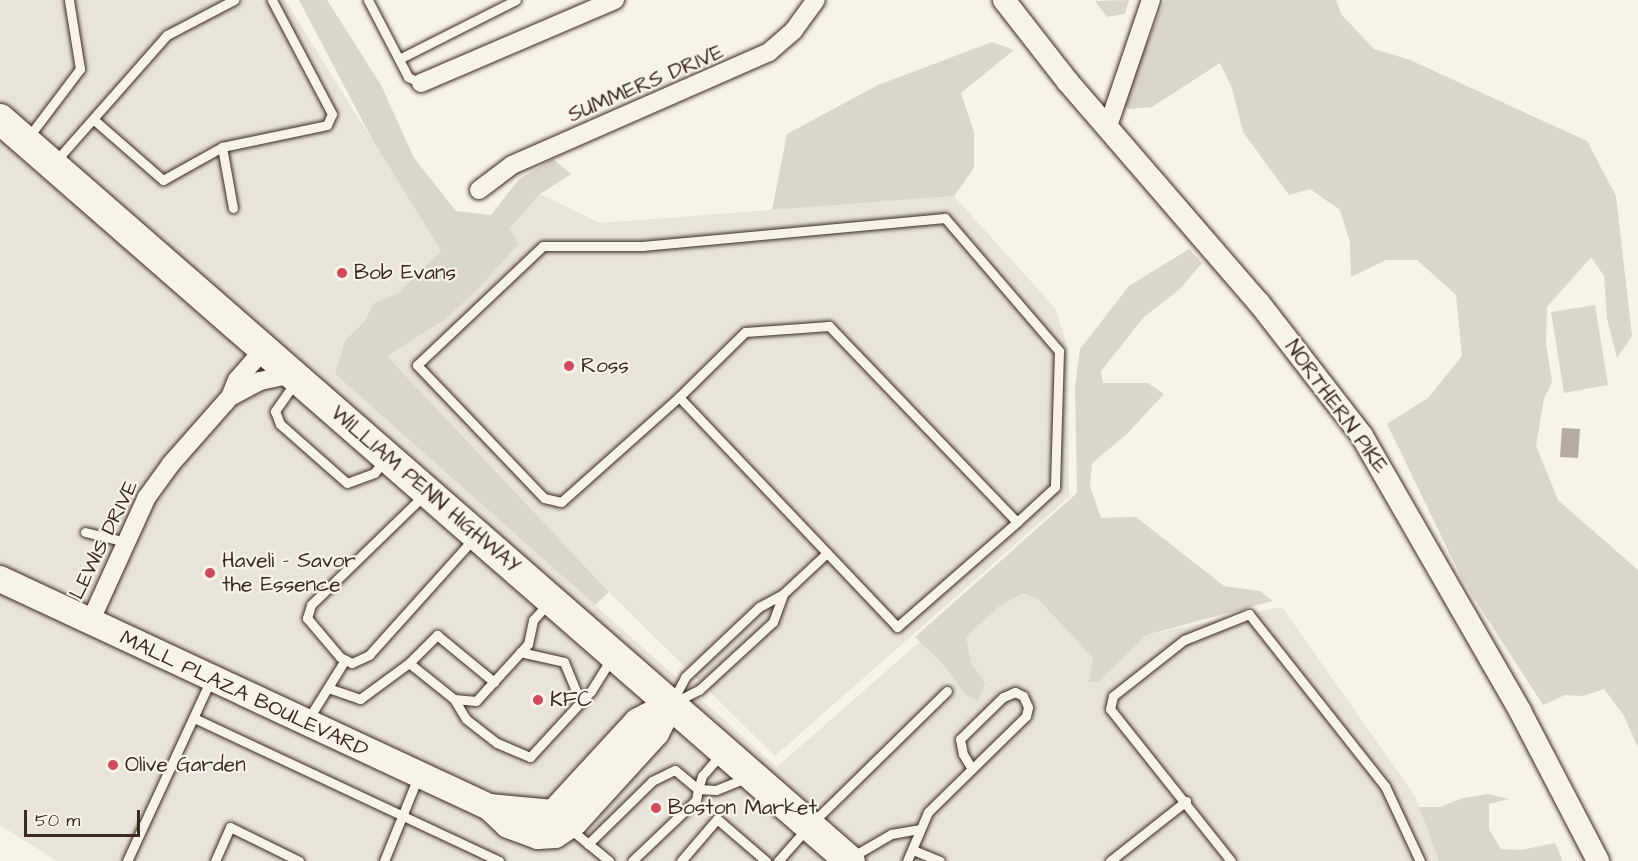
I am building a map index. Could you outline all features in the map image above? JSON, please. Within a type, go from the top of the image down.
[{"type":"highway","name":"WILLIAM PENN HIGHWAY","points":[[0,119],[849,860]]},
{"type":"main road","name":"MALL PLAZA BOULEVARD","points":[[0,579],[418,776],[489,807],[568,829]]},
{"type":"main road","points":[[568,829],[561,807],[638,721],[670,705]]},
{"type":"street","points":[[421,83],[613,0]]},
{"type":"street","name":"SUMMERS DRIVE","points":[[479,190],[512,165],[769,52],[794,30],[816,0]]},
{"type":"street","name":"NORTHERN PIKE","points":[[1004,0],[1107,129],[1258,303],[1362,436],[1520,711],[1598,861]]},
{"type":"street","points":[[1107,129],[1151,0]]},
{"type":"street","name":"LEWIS DRIVE","points":[[90,622],[154,486],[230,397],[237,380],[264,349]]},
{"type":"street","name":"LEWIS DRIVE","points":[[230,397],[260,381],[295,377]]},
{"type":"lane","points":[[25,141],[80,69],[69,0]]},
{"type":"lane","points":[[52,165],[167,35],[234,0]]},
{"type":"lane","points":[[93,119],[163,180],[222,147],[321,127],[331,120],[332,114],[272,0]]},
{"type":"lane","points":[[368,0],[408,77],[421,83]]},
{"type":"lane","points":[[399,59],[516,0]]},
{"type":"lane","points":[[222,147],[233,208]]},
{"type":"lane","points":[[679,398],[897,627],[1017,522],[1055,487],[1059,351],[945,218],[642,246],[543,246],[417,365],[544,498],[561,502],[679,398],[745,332],[829,326],[1017,522]]},
{"type":"lane","points":[[295,377],[275,411],[280,424],[347,483],[374,473],[387,457]]},
{"type":"lane","points":[[349,662],[307,618],[311,605],[427,492]]},
{"type":"lane","points":[[85,532],[126,542]]},
{"type":"lane","points":[[306,723],[328,688],[349,662],[369,655],[476,535]]},
{"type":"lane","points":[[670,705],[685,677],[759,607],[783,594],[826,553]]},
{"type":"lane","points":[[670,705],[699,690],[773,621],[783,594]]},
{"type":"lane","points":[[454,699],[476,701],[528,644],[533,620],[550,600]]},
{"type":"lane","points":[[1232,861],[1186,801],[1110,710],[1113,696],[1184,640],[1249,614],[1385,786],[1420,861]]},
{"type":"lane","points":[[328,688],[360,699],[409,663],[436,634],[494,682]]},
{"type":"lane","points":[[520,652],[564,662],[580,703]]},
{"type":"lane","points":[[409,663],[454,699],[466,719],[481,731],[497,743],[530,757],[580,703],[614,656]]},
{"type":"lane","points":[[127,861],[211,679]]},
{"type":"lane","points":[[778,861],[809,826],[947,691]]},
{"type":"lane","points":[[907,861],[913,850],[918,829],[928,812],[972,769],[1026,716],[1028,707],[1023,696],[1015,692],[1003,697],[960,739],[963,754],[972,769]]},
{"type":"lane","points":[[194,718],[499,861]]},
{"type":"lane","points":[[632,861],[696,800],[702,776],[724,751]]},
{"type":"lane","points":[[609,861],[568,829],[662,773],[675,770],[698,789],[716,790],[751,775]]},
{"type":"lane","points":[[384,861],[404,816],[418,776]]},
{"type":"lane","points":[[1110,861],[1186,801]]},
{"type":"lane","points":[[681,861],[717,819],[766,861]]},
{"type":"lane","points":[[215,861],[230,827],[299,861]]},
{"type":"lane","points":[[849,860],[881,838],[918,829]]},
{"type":"lane","points":[[913,850],[940,861]]},
{"type":"shaded area","points":[[0,0],[285,0],[441,251],[397,294],[374,304],[364,322],[345,340],[335,374],[777,767],[1074,506],[1131,638],[1282,607],[1415,796],[1439,861],[57,861],[0,825]]},
{"type":"shaded area","points":[[299,0],[327,0],[381,85],[414,158],[456,211],[491,215],[519,179],[553,159],[571,174],[540,194],[510,229],[519,244],[482,285],[446,319],[387,356],[609,592],[595,605],[335,374],[345,340],[364,322],[374,303],[397,294],[441,251],[373,141]]},
{"type":"shaded area","points":[[1129,0],[1125,14],[1107,17],[1095,1]]},
{"type":"shaded area","points":[[1165,0],[1336,0],[1341,14],[1374,49],[1410,60],[1587,141],[1616,196],[1632,336],[1617,358],[1607,319],[1604,276],[1591,257],[1547,307],[1546,344],[1552,382],[1544,399],[1536,446],[1558,500],[1638,570],[1638,748],[1623,714],[1604,689],[1583,696],[1565,695],[1543,705],[1463,581],[1387,424],[1428,398],[1462,356],[1456,295],[1417,260],[1386,260],[1351,277],[1350,242],[1340,210],[1310,189],[1289,195],[1243,132],[1232,88],[1220,63],[1152,107],[1129,109],[1122,103]]},
{"type":"shaded area","points":[[992,42],[1014,50],[961,93],[974,132],[974,168],[954,196],[772,210],[787,134],[878,85]]},
{"type":"shaded area","points":[[540,194],[600,223],[954,196],[1055,308],[1068,348],[1069,497],[775,756],[609,592],[386,356],[446,319],[482,285],[519,244],[510,230]]},
{"type":"shaded area","points":[[1189,249],[1202,263],[1180,289],[1144,317],[1101,371],[1103,383],[1148,383],[1164,394],[1126,435],[1092,463],[1090,486],[1101,518],[1136,517],[1224,586],[1260,591],[1273,601],[1146,635],[1098,682],[1089,682],[1093,658],[1038,599],[1023,593],[998,607],[966,637],[971,663],[985,683],[978,701],[966,695],[942,663],[915,637],[1077,493],[1075,387],[1080,349],[1129,286]]},
{"type":"shaded area","points":[[1595,305],[1608,385],[1564,393],[1551,312]]},
{"type":"shaded area","points":[[1562,428],[1580,429],[1578,458],[1560,457]]},
{"type":"shaded area","points":[[1488,794],[1509,799],[1489,804],[1489,829],[1501,849],[1522,850],[1555,843],[1563,861],[1439,861],[1419,807],[1440,807],[1463,798]]},
{"type":"place","name":"Bob Evans","points":[[342,273]]},
{"type":"place","name":"Ross","points":[[569,366]]},
{"type":"place","name":"Haveli - Savor the Essence","points":[[210,573]]},
{"type":"place","name":"KFC","points":[[538,700]]},
{"type":"place","name":"Olive Garden","points":[[113,765]]},
{"type":"place","name":"Boston Market","points":[[656,808]]}]
